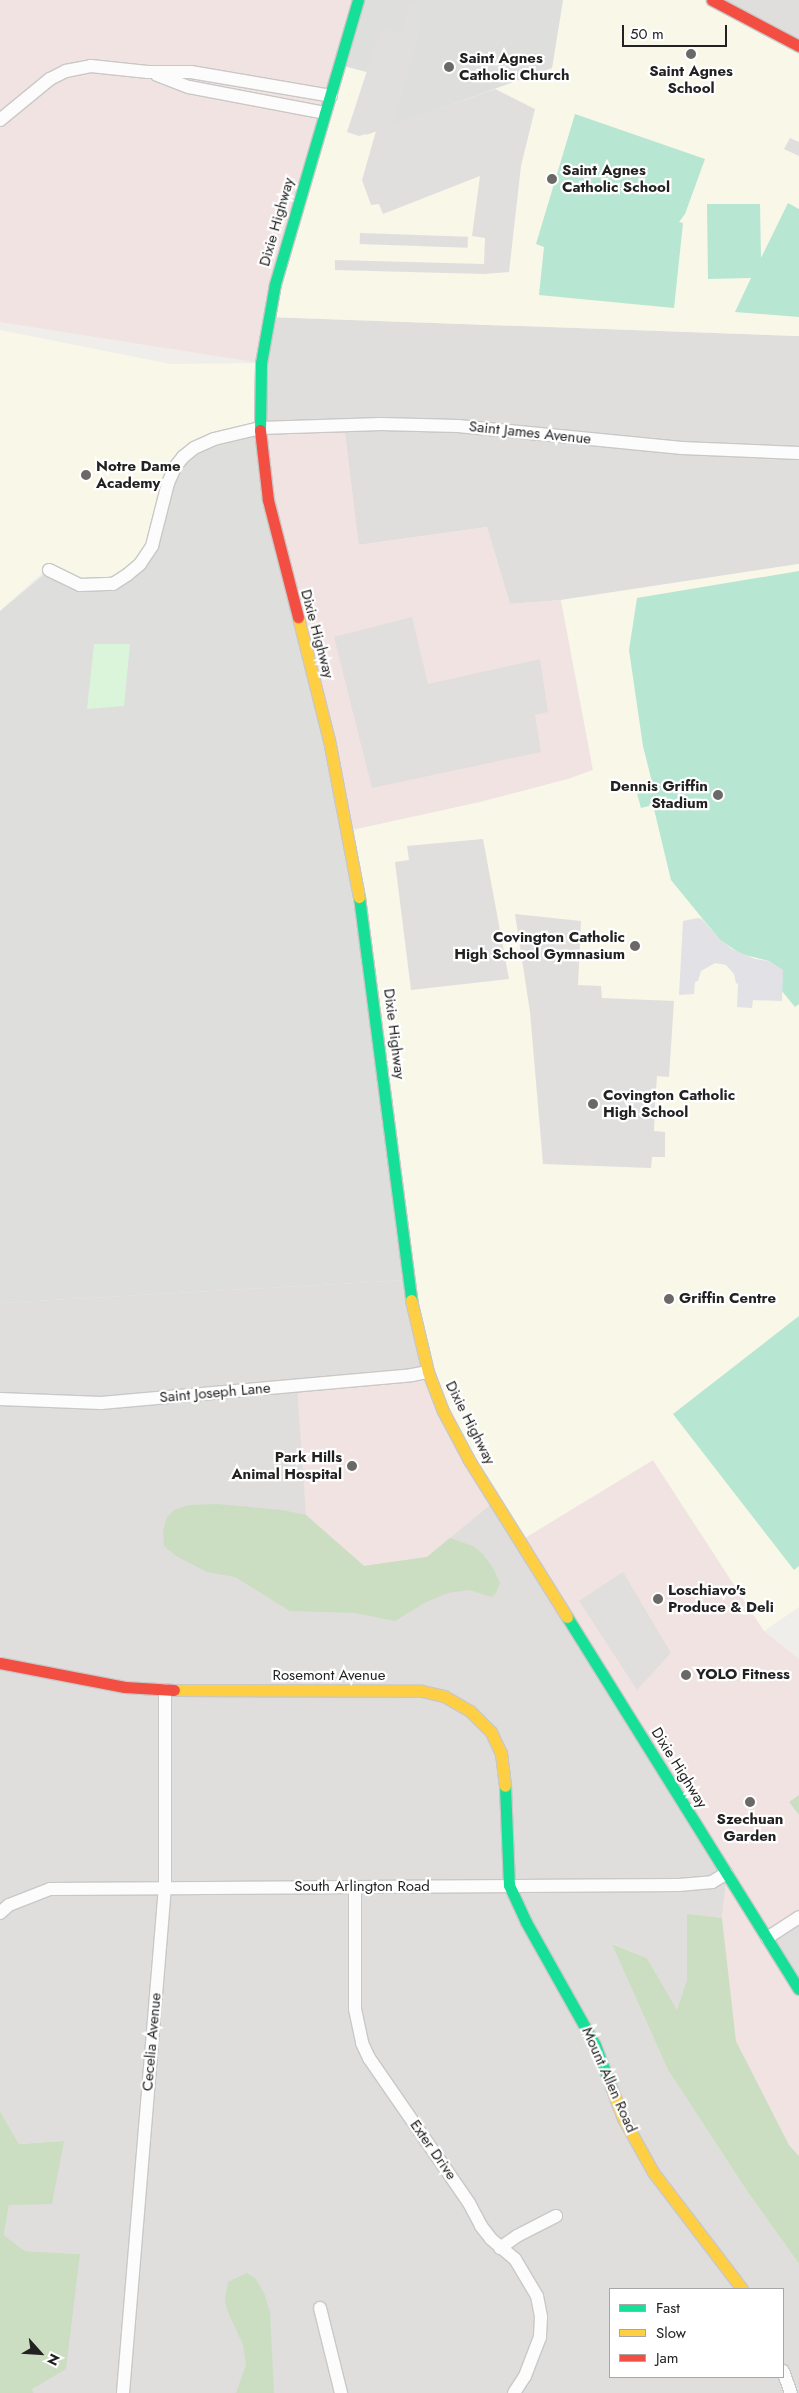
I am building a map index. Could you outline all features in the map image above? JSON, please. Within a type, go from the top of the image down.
[{"type":"main road","name":"Dixie Highway","points":[[358,0],[294,214],[271,302],[261,363],[260,428],[270,509],[329,740],[350,841],[368,945],[412,1312],[428,1372],[443,1411],[469,1460],[799,1989]]},
{"type":"main road","points":[[712,0],[799,46]]},
{"type":"main road","name":"Rosemont Avenue","points":[[0,1663],[125,1686],[164,1690],[422,1691],[444,1696],[456,1702],[484,1723],[501,1753],[506,1791],[510,1886]]},
{"type":"main road","name":"Mount Allen Road","points":[[510,1886],[526,1922],[595,2045],[623,2118],[648,2164],[682,2213],[741,2288]]},
{"type":"street","points":[[0,120],[50,79],[66,71],[91,66],[148,72],[191,72],[330,96]]},
{"type":"street","points":[[148,72],[189,87],[325,113]]},
{"type":"street","name":"Saint James Avenue","points":[[48,570],[80,585],[95,586],[113,584],[127,575],[140,564],[152,546],[168,483],[175,467],[183,457],[194,448],[214,439],[260,428],[381,424],[458,426],[682,448],[799,453]]},
{"type":"street","name":"Saint Joseph Lane","points":[[0,1399],[101,1403],[403,1376],[428,1372]]},
{"type":"street","name":"Cecelia Avenue","points":[[123,2393],[165,1887],[164,1690]]},
{"type":"street","name":"South Arlington Road","points":[[0,1913],[9,1905],[50,1889],[679,1885],[712,1882],[727,1873]]},
{"type":"street","name":"Exter Drive","points":[[355,1887],[355,2009],[362,2043],[385,2084],[469,2203],[481,2226],[500,2248],[515,2259],[530,2282],[536,2296],[541,2317],[540,2337],[534,2358],[514,2393]]},
{"type":"street","points":[[767,1938],[799,1917]]},
{"type":"street","points":[[500,2248],[517,2236],[556,2216]]},
{"type":"street","points":[[320,2308],[341,2393]]},
{"type":"street","points":[[784,2374],[791,2393]]},
{"type":"shaded area","points":[[0,0],[358,0],[261,363],[0,322]]},
{"type":"shaded area","name":"Saint Agnes Catholic Church","points":[[358,0],[563,0],[552,68],[366,135],[382,76],[340,65]]},
{"type":"shaded area","name":"Saint Agnes Catholic School","points":[[563,0],[712,0],[799,46],[799,336],[269,317],[340,65],[382,76],[367,134],[552,68]]},
{"type":"shaded area","points":[[713,0],[799,0],[799,46]]},
{"type":"shaded area","points":[[409,2],[421,3],[418,38],[392,125],[495,89],[535,109],[521,166],[509,272],[484,274],[335,270],[335,260],[484,264],[485,238],[472,236],[480,176],[383,214],[379,204],[371,205],[362,180],[376,131],[359,136],[347,132],[381,28],[403,32]]},
{"type":"shaded area","points":[[790,138],[799,142],[799,156],[784,149]]},
{"type":"shaded area","points":[[360,233],[468,237],[468,248],[360,244]]},
{"type":"shaded area","points":[[269,317],[799,336],[799,564],[561,600],[510,604],[487,527],[358,545],[344,425],[260,428]]},
{"type":"shaded area","name":"Notre Dame Academy","points":[[0,330],[171,364],[261,363],[260,428],[158,525],[127,575],[80,585],[43,572],[0,611]]},
{"type":"shaded area","points":[[344,425],[359,545],[487,527],[510,604],[561,600],[593,770],[568,779],[480,802],[348,831],[260,428]]},
{"type":"shaded area","points":[[260,428],[329,740],[409,1280],[0,1303],[0,611],[49,570],[95,586],[140,564],[183,457]]},
{"type":"shaded area","name":"Covington Catholic High School","points":[[799,564],[799,1607],[764,1631],[653,1460],[520,1541],[428,1372],[348,831],[480,802],[568,779],[593,770],[561,600]]},
{"type":"shaded area","points":[[412,617],[428,684],[540,659],[548,712],[535,715],[541,752],[372,788],[334,637]]},
{"type":"shaded area","points":[[483,839],[509,979],[411,990],[395,862],[409,860],[407,846]]},
{"type":"shaded area","points":[[515,914],[581,921],[578,985],[601,986],[602,998],[674,1001],[669,1077],[657,1076],[655,1105],[654,1131],[665,1132],[665,1157],[652,1157],[651,1168],[543,1164],[530,1012]]},
{"type":"shaded area","points":[[702,919],[720,940],[732,949],[755,959],[769,961],[783,970],[782,1001],[753,1000],[752,1008],[737,1007],[738,984],[734,974],[726,965],[715,963],[701,971],[698,981],[695,982],[694,994],[679,995],[683,921]]},
{"type":"shaded area","points":[[409,1280],[495,1501],[727,1873],[722,1918],[687,1915],[687,1979],[677,2011],[647,1958],[613,1944],[668,2070],[747,2191],[799,2264],[799,2393],[34,2393],[32,2389],[80,2254],[25,2251],[4,2235],[9,2205],[63,2141],[19,2144],[0,2111],[0,1303]]},
{"type":"shaded area","points":[[428,1372],[495,1501],[427,1557],[364,1566],[306,1515],[297,1386]]},
{"type":"shaded area","points":[[653,1460],[764,1631],[799,1659],[799,1795],[789,1802],[799,1815],[799,1917],[767,1938],[799,1989],[799,2156],[789,2145],[736,2041],[722,1918],[727,1873],[520,1541]]},
{"type":"shaded area","points":[[623,1572],[671,1653],[637,1690],[579,1601]]},
{"type":"shaded area","points":[[799,1917],[799,1988],[767,1938]]},
{"type":"green space","points":[[575,114],[705,159],[685,214],[679,222],[683,223],[674,308],[539,295],[544,247],[536,244]]},
{"type":"green space","points":[[788,203],[799,209],[799,317],[735,312],[751,278],[708,279],[707,204],[760,204],[761,258]]},
{"type":"green space","name":"Dennis Griffin Stadium","points":[[799,571],[799,1004],[795,1007],[782,991],[782,970],[769,961],[741,954],[720,940],[671,880],[653,805],[641,808],[635,786],[652,782],[643,746],[629,650],[637,598]]},
{"type":"green space","points":[[94,644],[130,644],[124,706],[87,709]]},
{"type":"green space","points":[[799,1316],[799,1566],[794,1570],[673,1414]]},
{"type":"green space","points":[[217,1504],[282,1510],[306,1515],[364,1566],[427,1557],[450,1538],[473,1546],[483,1554],[493,1568],[500,1583],[492,1597],[469,1590],[448,1593],[426,1602],[395,1621],[355,1613],[290,1611],[235,1577],[207,1572],[176,1556],[164,1546],[163,1531],[167,1517],[174,1510],[189,1505]]},
{"type":"green space","points":[[799,1795],[799,1815],[789,1802]]},
{"type":"green space","points":[[687,1914],[722,1918],[736,2041],[789,2145],[799,2156],[799,2264],[747,2191],[668,2070],[612,1944],[647,1958],[677,2010],[687,1979]]},
{"type":"green space","points":[[0,2111],[19,2144],[64,2141],[52,2204],[9,2205],[4,2235],[25,2251],[80,2254],[66,2369],[32,2389],[34,2393],[0,2393]]},
{"type":"green space","points":[[247,2273],[256,2279],[264,2293],[270,2312],[274,2393],[236,2393],[246,2365],[243,2345],[227,2310],[225,2300],[228,2282]]},
{"type":"traffic: fast","points":[[260,430],[261,363],[275,284],[358,0]]},
{"type":"traffic: fast","points":[[359,897],[411,1300]]},
{"type":"traffic: fast","points":[[567,1617],[799,1989]]},
{"type":"traffic: fast","points":[[505,1786],[509,1885],[526,1922],[595,2045],[613,2092]]},
{"type":"traffic: slow","points":[[298,617],[329,740],[359,897]]},
{"type":"traffic: slow","points":[[411,1300],[428,1372],[443,1411],[469,1460],[567,1617]]},
{"type":"traffic: slow","points":[[174,1690],[422,1691],[444,1696],[470,1711],[491,1732],[501,1753],[505,1786]]},
{"type":"traffic: slow","points":[[613,2092],[623,2118],[653,2172],[741,2288]]},
{"type":"traffic: jam","points":[[712,0],[799,46]]},
{"type":"traffic: jam","points":[[260,430],[268,500],[298,617]]},
{"type":"traffic: jam","points":[[0,1663],[125,1687],[174,1690]]},
{"type":"place","name":"Saint Agnes School","points":[[691,54]]},
{"type":"place","name":"Saint Agnes Catholic Church","points":[[449,67]]},
{"type":"place","name":"Saint Agnes Catholic School","points":[[552,179]]},
{"type":"place","name":"Notre Dame Academy","points":[[86,475]]},
{"type":"place","name":"Dennis Griffin Stadium","points":[[718,795]]},
{"type":"place","name":"Covington Catholic High School Gymnasium","points":[[635,946]]},
{"type":"place","name":"Covington Catholic High School","points":[[593,1104]]},
{"type":"place","name":"Griffin Centre","points":[[669,1299]]},
{"type":"place","name":"Park Hills Animal Hospital","points":[[352,1466]]},
{"type":"place","name":"Loschiavo's Produce & Deli","points":[[658,1599]]},
{"type":"place","name":"YOLO Fitness","points":[[686,1675]]},
{"type":"place","name":"Szechuan Garden","points":[[750,1802]]}]
